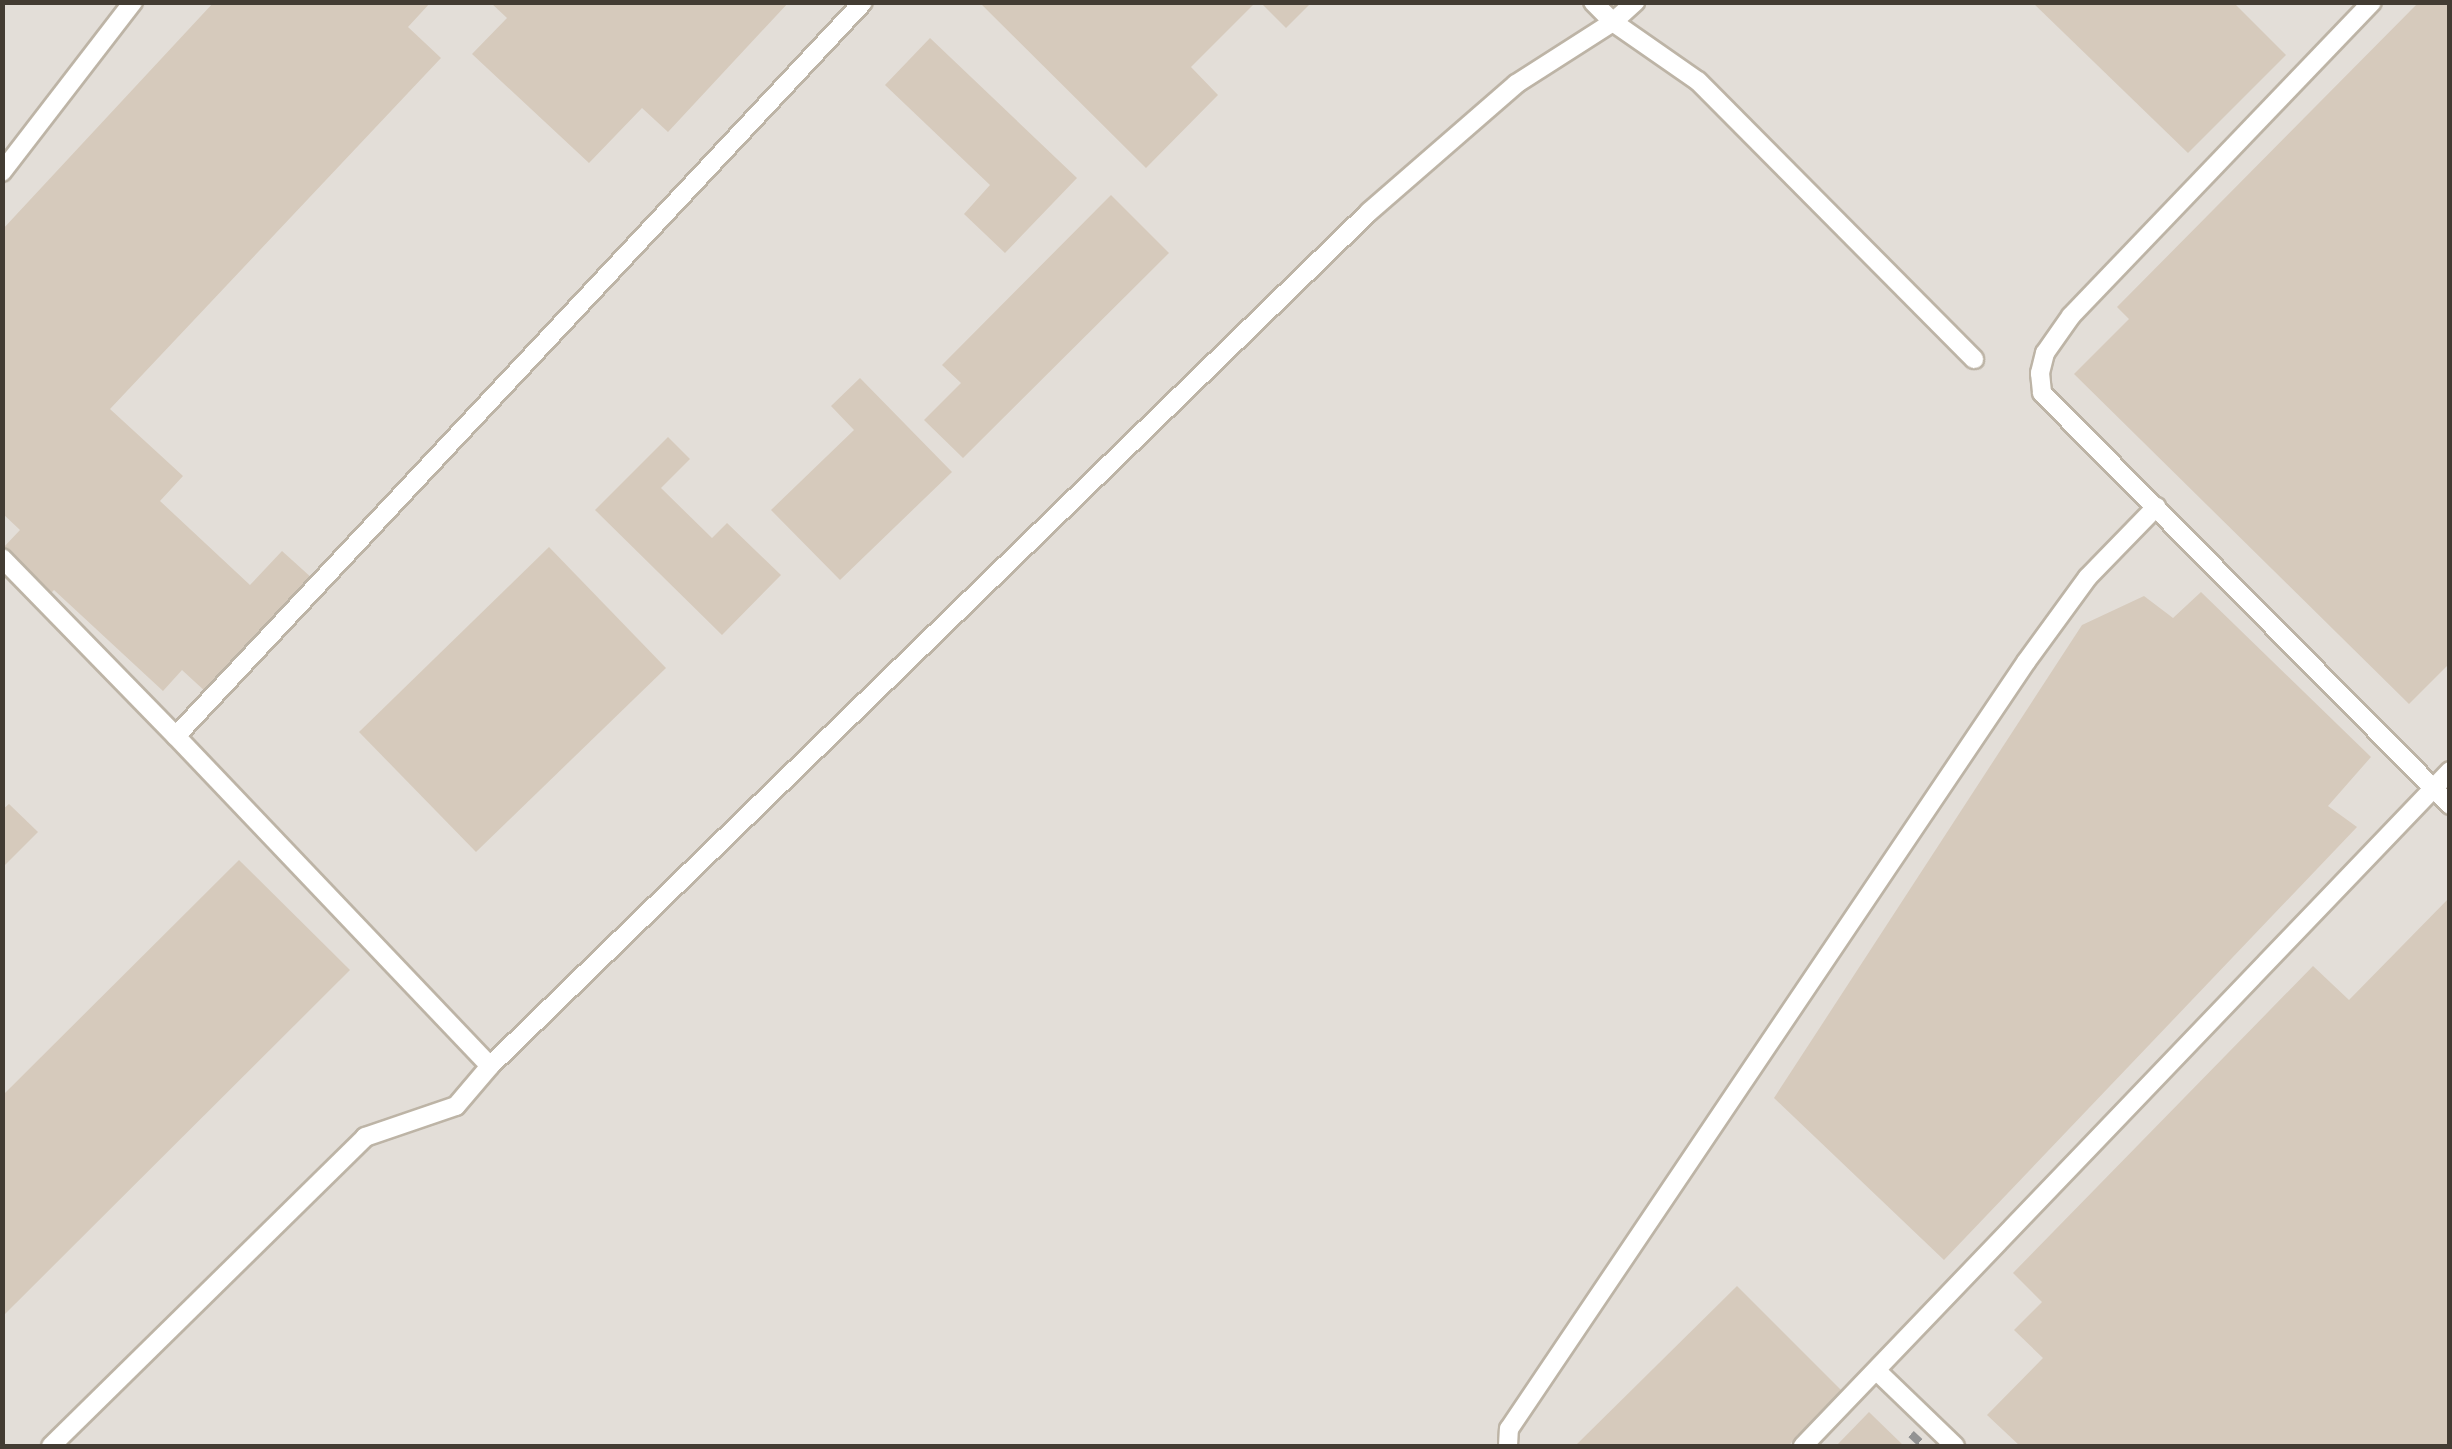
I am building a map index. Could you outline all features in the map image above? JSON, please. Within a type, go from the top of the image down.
[{"type":"lane","points":[[2,172],[133,2]]},
{"type":"lane","points":[[176,736],[863,2]]},
{"type":"lane","points":[[1594,2],[1613,22],[1698,81],[1974,358]]},
{"type":"lane","points":[[51,1446],[365,1137],[456,1106],[490,1066],[1369,212],[1516,84],[1613,22],[1635,2]]},
{"type":"lane","points":[[2372,2],[2071,316],[2045,353],[2040,374],[2042,393],[2450,806]]},
{"type":"lane","points":[[1508,1446],[1508,1429],[2026,662],[2088,577],[2156,507]]},
{"type":"lane","points":[[2,558],[490,1066]]},
{"type":"lane","points":[[1804,1446],[2450,771]]},
{"type":"lane","points":[[1878,1372],[1954,1446]]},
{"type":"shaded area","points":[[3,3],[2449,3],[2449,1446],[3,1446]]},
{"type":"building","points":[[214,2],[431,2],[408,27],[441,58],[110,409],[183,476],[160,501],[250,585],[282,551],[313,579],[207,693],[182,670],[163,691],[54,590],[47,597],[2,555],[2,549],[20,530],[2,513],[2,230]]},
{"type":"building","points":[[490,2],[789,2],[668,132],[642,108],[589,163],[472,54],[507,18]]},
{"type":"building","points":[[979,2],[1256,2],[1191,67],[1218,95],[1146,168]]},
{"type":"building","points":[[1260,2],[1312,2],[1286,28]]},
{"type":"building","points":[[2032,2],[2233,2],[2286,55],[2188,153]]},
{"type":"building","points":[[2419,2],[2450,2],[2450,663],[2409,704],[2074,374],[2129,319],[2117,307]]},
{"type":"building","points":[[930,38],[1077,178],[1005,253],[964,214],[990,185],[885,85]]},
{"type":"building","points":[[1111,195],[1169,253],[963,458],[924,420],[961,383],[942,365]]},
{"type":"building","points":[[860,378],[952,472],[840,580],[771,510],[854,430],[831,406]]},
{"type":"building","points":[[668,437],[690,459],[661,488],[712,538],[727,523],[781,575],[722,635],[595,510]]},
{"type":"building","points":[[549,547],[666,668],[476,852],[359,732]]},
{"type":"building","points":[[2201,592],[2371,757],[2328,806],[2357,827],[1944,1260],[1774,1098],[2082,625],[2144,596],[2173,618]]},
{"type":"building","points":[[9,804],[38,832],[2,868],[2,810]]},
{"type":"building","points":[[239,860],[350,970],[2,1317],[2,1096]]},
{"type":"building","points":[[2450,897],[2450,1446],[2020,1446],[1987,1415],[2043,1358],[2014,1330],[2042,1302],[2013,1273],[2313,966],[2349,1000]]},
{"type":"building","points":[[1737,1286],[1843,1392],[1788,1446],[1575,1446]]},
{"type":"building","points":[[1869,1412],[1904,1446],[1836,1446]]},
{"type":"railway","points":[[1911,1434],[1924,1446]]}]
